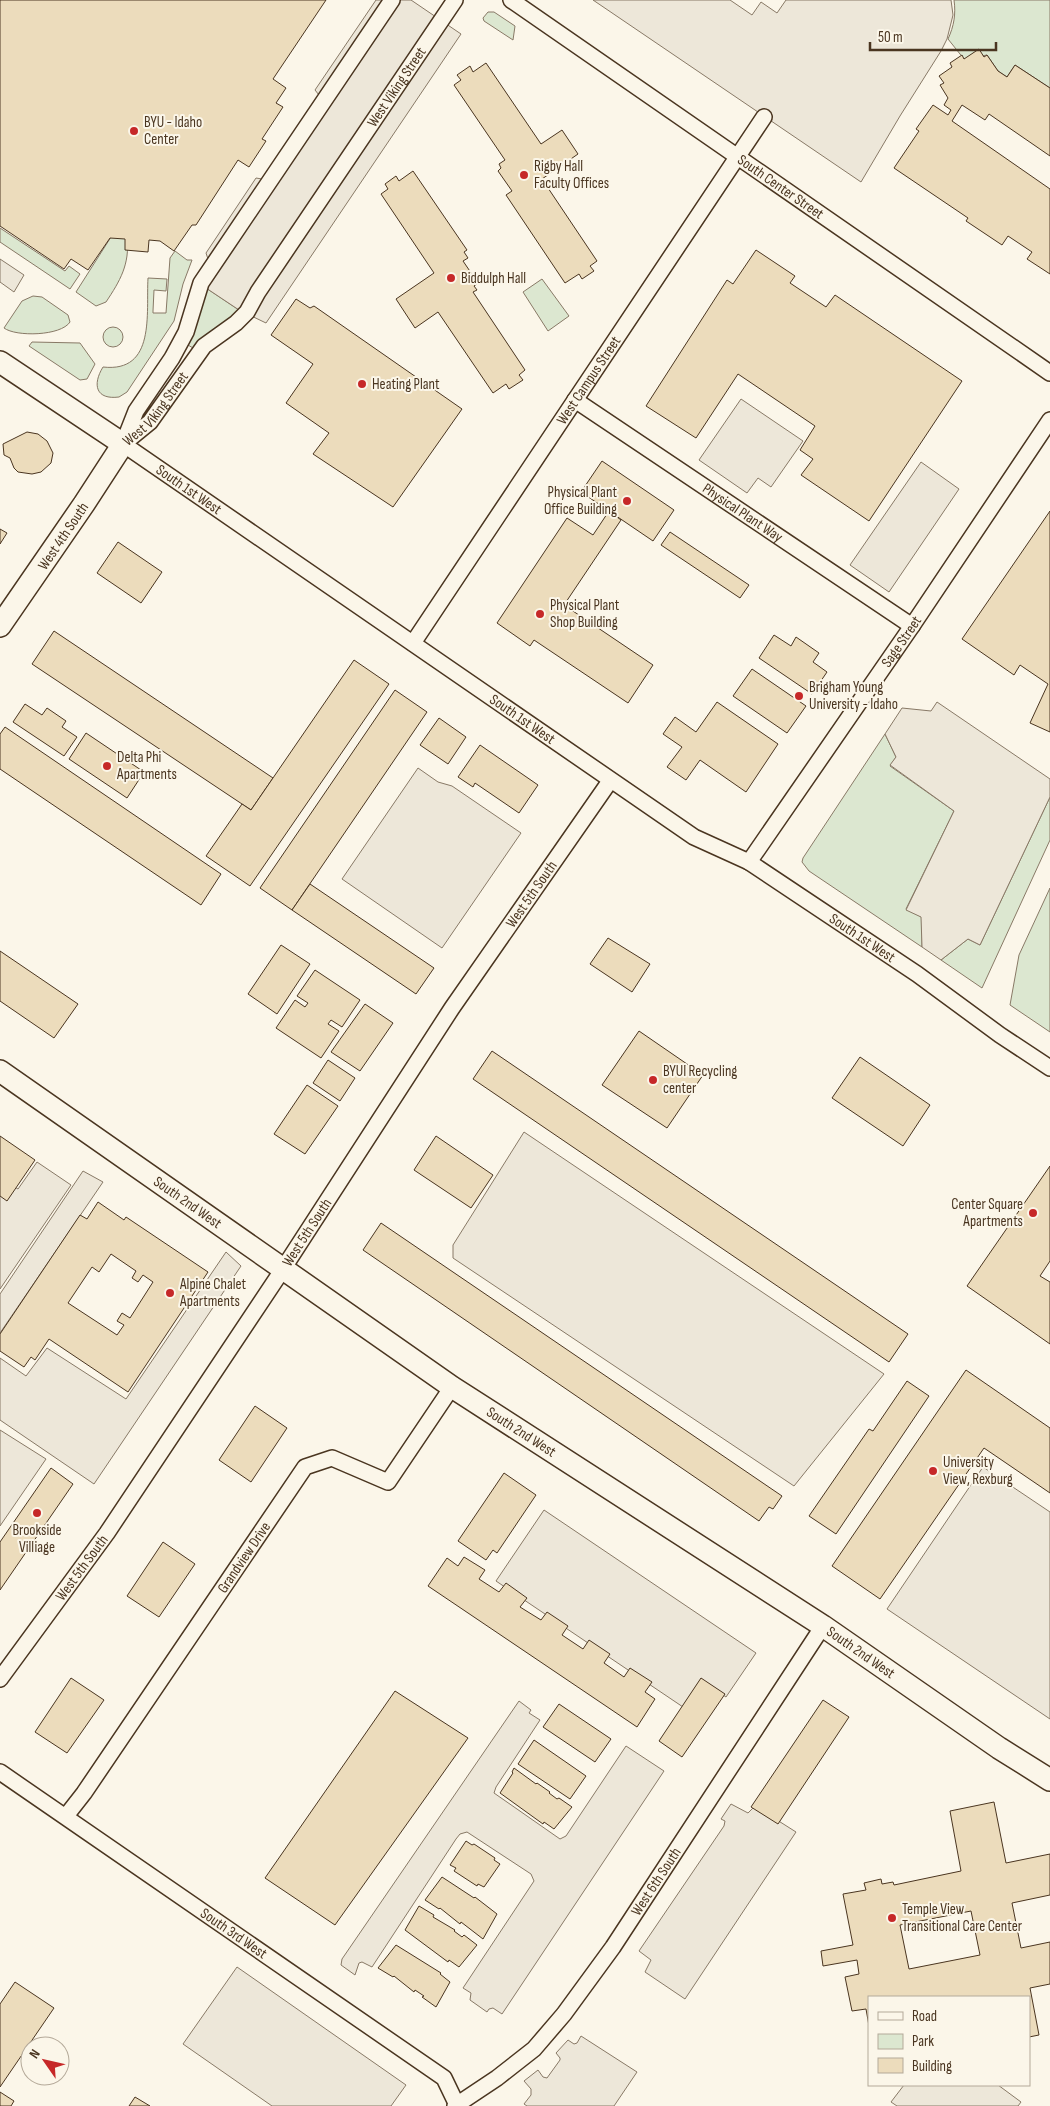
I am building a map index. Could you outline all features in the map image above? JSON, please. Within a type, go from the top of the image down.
[{"type":"main road","name":"South 1st West","points":[[0,362],[123,444]]},
{"type":"main road","name":"West 4th South","points":[[0,626],[123,444]]},
{"type":"main road","name":"South 2nd West","points":[[0,1071],[452,1387],[823,1626],[999,1748],[1050,1780]]},
{"type":"street","name":"West Viking Street","points":[[123,444],[136,411],[172,358],[186,332],[201,283],[392,0]]},
{"type":"street","name":"West Viking Street","points":[[123,444],[150,422],[204,346],[236,323],[247,312],[258,292],[455,0]]},
{"type":"street","name":"South Center Street","points":[[511,0],[1050,373]]},
{"type":"street","name":"West Campus Street","points":[[413,643],[764,117]]},
{"type":"street","name":"Physical Plant Way","points":[[576,400],[912,626]]},
{"type":"street","name":"Sage Street","points":[[749,862],[912,626],[1050,420]]},
{"type":"street","name":"South 1st West","points":[[123,444],[694,838],[749,862],[917,974],[1000,1035],[1050,1068]]},
{"type":"street","name":"West 5th South","points":[[0,1679],[106,1533],[283,1269],[452,1008],[610,781]]},
{"type":"street","name":"Grandview Drive","points":[[66,1816],[84,1793],[305,1467],[332,1458],[388,1482],[452,1387]]},
{"type":"street","name":"West 6th South","points":[[456,2105],[497,2078],[534,2049],[564,2014],[613,1947],[823,1626]]},
{"type":"street","name":"South 3rd West","points":[[0,1772],[444,2078],[456,2105]]},
{"type":"green space","points":[[954,0],[1050,0],[1050,88],[1015,65],[1007,77],[998,71],[987,55],[964,59],[948,39],[954,20]]},
{"type":"green space","points":[[488,12],[494,12],[515,26],[513,40],[484,21],[483,18]]},
{"type":"green space","points":[[0,228],[65,271],[69,266],[80,274],[70,289],[0,242]]},
{"type":"green space","points":[[111,237],[127,238],[127,256],[123,272],[116,287],[106,302],[96,306],[76,292]]},
{"type":"green space","points":[[175,251],[187,260],[192,260],[183,284],[174,321],[127,392],[119,397],[101,394],[97,385],[103,367],[120,366],[132,361],[140,351],[145,338],[147,323],[148,278],[167,279],[166,291],[154,290],[153,311],[153,313],[166,313],[170,258]]},
{"type":"green space","points":[[542,279],[569,316],[548,331],[523,292]]},
{"type":"green space","points":[[206,288],[239,310],[233,318],[207,334],[193,348],[188,345]]},
{"type":"green space","points":[[33,296],[42,297],[68,315],[70,322],[58,330],[38,334],[18,333],[4,328],[22,301]]},
{"type":"green space","points":[[113,327],[120,330],[123,337],[120,344],[113,347],[106,344],[103,337],[106,330]]},
{"type":"green space","points":[[32,342],[80,343],[95,364],[87,379],[80,380],[29,346]]},
{"type":"green space","points":[[885,734],[896,757],[890,766],[954,811],[906,909],[922,917],[922,947],[809,871],[802,862]]},
{"type":"green space","points":[[1050,797],[1050,840],[982,988],[941,960],[968,939],[980,945]]},
{"type":"green space","points":[[1050,888],[1050,1032],[1010,1005],[1019,955]]},
{"type":"shaded area","points":[[376,0],[411,0],[461,34],[266,323],[239,310],[206,288],[208,259],[206,253],[256,178],[262,179],[319,95],[315,90]]},
{"type":"shaded area","points":[[593,0],[730,0],[752,15],[761,2],[777,13],[786,0],[951,0],[953,15],[947,39],[941,51],[861,182]]},
{"type":"shaded area","points":[[0,259],[24,275],[14,292],[0,282]]},
{"type":"shaded area","points":[[741,399],[803,441],[771,487],[758,478],[747,493],[699,460]]},
{"type":"shaded area","points":[[921,462],[959,489],[889,592],[850,565]]},
{"type":"shaded area","points":[[937,702],[1050,779],[1050,797],[980,945],[968,939],[941,960],[922,947],[921,917],[906,910],[954,811],[890,765],[896,757],[885,734],[902,708],[931,711]]},
{"type":"shaded area","points":[[418,768],[438,782],[452,786],[521,833],[442,948],[342,879]]},
{"type":"shaded area","points":[[524,1132],[884,1374],[794,1486],[453,1258],[453,1245]]},
{"type":"shaded area","points":[[37,1162],[71,1185],[0,1289],[0,1178],[18,1189]]},
{"type":"shaded area","points":[[83,1171],[103,1182],[0,1333],[0,1294]]},
{"type":"shaded area","points":[[226,1252],[241,1266],[94,1484],[0,1420],[0,1358],[26,1376],[47,1348],[126,1399]]},
{"type":"shaded area","points":[[0,1430],[46,1459],[0,1526]]},
{"type":"shaded area","points":[[983,1467],[1050,1512],[1050,1719],[887,1609]]},
{"type":"shaded area","points":[[544,1510],[756,1653],[726,1697],[701,1680],[683,1707],[496,1581]]},
{"type":"shaded area","points":[[519,1701],[531,1710],[529,1713],[540,1720],[496,1787],[494,1793],[560,1839],[566,1836],[626,1746],[664,1771],[502,2014],[493,2008],[487,2012],[470,2000],[471,1993],[463,1988],[534,1881],[531,1874],[467,1832],[460,1834],[456,1839],[372,1967],[362,1962],[359,1963],[355,1975],[341,1965],[342,1959]]},
{"type":"shaded area","points":[[731,1804],[748,1813],[755,1806],[796,1832],[685,1999],[645,1972],[651,1960],[639,1951],[724,1826],[725,1821],[721,1819]]},
{"type":"shaded area","points":[[237,1967],[406,2085],[391,2106],[272,2106],[183,2044]]},
{"type":"shaded area","points":[[581,2036],[637,2072],[614,2106],[527,2106],[524,2104],[531,2095],[531,2089],[524,2081],[538,2070],[543,2077],[547,2078],[560,2060],[556,2053],[568,2040],[574,2044],[577,2043]]},
{"type":"shaded area","points":[[903,2086],[999,2086],[1021,2102],[1018,2106],[897,2106],[891,2102]]},
{"type":"building","name":"BYU - Idaho Center","points":[[0,0],[326,0],[273,79],[286,88],[276,103],[283,107],[262,139],[266,141],[249,167],[238,160],[196,225],[192,225],[174,251],[160,241],[149,240],[148,252],[125,250],[125,239],[110,238],[88,270],[71,259],[64,269],[0,226]]},
{"type":"building","points":[[979,49],[984,57],[987,55],[998,71],[1007,77],[1015,65],[1050,88],[1050,156],[989,114],[985,120],[962,105],[952,121],[1050,189],[1050,274],[1027,259],[1032,252],[1008,236],[1002,245],[966,221],[968,218],[894,168],[919,131],[916,129],[933,105],[948,115],[951,110],[944,105],[948,98],[940,85],[944,83],[939,76],[952,67],[950,63],[962,55],[964,59]]},
{"type":"building","name":"Rigby Hall Faculty Offices","points":[[486,63],[541,144],[562,130],[578,154],[542,179],[597,261],[590,266],[594,271],[582,279],[579,274],[565,283],[506,195],[512,191],[498,171],[501,168],[499,164],[505,160],[454,85],[461,80],[457,75],[470,66],[473,72]]},
{"type":"building","name":"Biddulph Hall","points":[[413,171],[467,250],[464,252],[468,258],[463,261],[478,283],[474,286],[477,290],[473,292],[525,370],[519,375],[523,380],[509,389],[506,384],[493,393],[438,312],[415,328],[396,299],[434,273],[381,194],[388,189],[385,184],[396,176],[399,181]]},
{"type":"building","points":[[756,250],[795,276],[790,283],[826,307],[835,295],[962,381],[869,521],[801,475],[813,459],[800,450],[815,426],[738,374],[696,438],[646,406],[727,280],[733,284]]},
{"type":"building","name":"Heating Plant","points":[[296,299],[310,308],[314,306],[462,409],[393,507],[313,454],[329,433],[286,403],[313,364],[271,335]]},
{"type":"building","points":[[27,432],[38,434],[47,441],[53,453],[51,463],[41,472],[32,474],[18,472],[10,458],[4,455],[3,444]]},
{"type":"building","name":"Physical Plant Office Building","points":[[602,461],[674,510],[653,541],[581,492]]},
{"type":"building","name":"Physical Plant Shop Building","points":[[609,511],[621,520],[564,605],[653,665],[628,703],[534,640],[530,646],[497,623],[567,518],[593,535]]},
{"type":"building","points":[[1050,511],[1050,732],[1030,723],[1048,684],[1020,665],[1014,675],[962,639]]},
{"type":"building","points":[[0,529],[7,533],[0,544]]},
{"type":"building","points":[[670,532],[749,585],[740,598],[661,545]]},
{"type":"building","points":[[118,542],[162,572],[141,603],[97,573]]},
{"type":"building","points":[[54,631],[273,778],[251,810],[32,664]]},
{"type":"building","points":[[774,635],[791,646],[796,637],[819,653],[813,662],[827,672],[812,694],[759,658]]},
{"type":"building","points":[[354,660],[389,684],[250,886],[206,856],[242,804],[251,810]]},
{"type":"building","points":[[752,669],[806,706],[787,733],[733,696]]},
{"type":"building","points":[[395,690],[427,712],[292,910],[260,888]]},
{"type":"building","points":[[717,702],[778,744],[746,792],[700,760],[686,780],[667,767],[682,747],[663,734],[675,717],[696,732]]},
{"type":"building","name":"Delta Phi Apartments","points":[[25,704],[42,715],[47,708],[66,721],[62,727],[77,737],[64,756],[13,722]]},
{"type":"building","points":[[439,718],[466,737],[448,764],[420,745]]},
{"type":"building","points":[[5,727],[221,874],[201,905],[0,769],[0,734]]},
{"type":"building","name":"Delta Phi Apartments","points":[[86,733],[144,772],[127,798],[69,759]]},
{"type":"building","points":[[480,745],[538,785],[519,813],[475,783],[473,787],[458,777]]},
{"type":"building","points":[[310,884],[434,968],[416,994],[292,910]]},
{"type":"building","points":[[608,938],[650,964],[632,992],[590,964]]},
{"type":"building","points":[[281,945],[310,964],[277,1014],[248,994]]},
{"type":"building","points":[[0,951],[78,1004],[54,1038],[0,1001]]},
{"type":"building","points":[[315,970],[360,1000],[342,1027],[331,1020],[328,1024],[339,1031],[321,1058],[276,1028],[295,1000],[305,1007],[308,1003],[297,996]]},
{"type":"building","points":[[365,1004],[393,1023],[360,1071],[331,1052]]},
{"type":"building","name":"BYUI Recycling center","points":[[639,1031],[703,1075],[667,1128],[602,1085]]},
{"type":"building","points":[[492,1051],[908,1334],[889,1362],[473,1079]]},
{"type":"building","points":[[860,1057],[930,1105],[903,1146],[832,1098]]},
{"type":"building","points":[[328,1060],[355,1078],[340,1101],[313,1083]]},
{"type":"building","points":[[307,1085],[338,1106],[305,1154],[274,1134]]},
{"type":"building","points":[[0,1136],[35,1160],[7,1201],[0,1196]]},
{"type":"building","points":[[436,1136],[493,1175],[471,1208],[414,1170]]},
{"type":"building","name":"Center Square Apartments","points":[[1050,1166],[1050,1261],[1040,1276],[1050,1282],[1050,1344],[967,1286]]},
{"type":"building","name":"Alpine Chalet Apartments","points":[[98,1202],[124,1220],[126,1217],[208,1272],[128,1392],[49,1339],[35,1360],[31,1357],[24,1367],[0,1351],[0,1334],[80,1215],[87,1219]],"holes":[[[111,1254],[136,1271],[132,1278],[138,1282],[143,1275],[153,1282],[130,1318],[122,1313],[117,1321],[124,1325],[117,1335],[68,1303],[92,1267],[99,1272]]]},
{"type":"building","points":[[381,1223],[782,1496],[773,1509],[769,1507],[759,1521],[363,1250]]},
{"type":"building","name":"University View, Rexburg","points":[[966,1370],[1050,1428],[1050,1493],[984,1448],[880,1599],[832,1566]]},
{"type":"building","points":[[907,1381],[929,1396],[836,1534],[809,1516],[869,1429],[873,1431]]},
{"type":"building","points":[[255,1406],[287,1428],[251,1482],[219,1460]]},
{"type":"building","name":"Brookside Villiage","points":[[51,1468],[73,1484],[0,1590],[0,1542]]},
{"type":"building","points":[[504,1473],[536,1495],[497,1553],[493,1550],[486,1560],[458,1541]]},
{"type":"building","points":[[163,1542],[195,1564],[159,1617],[127,1596]]},
{"type":"building","points":[[464,1557],[485,1570],[479,1579],[499,1592],[506,1583],[527,1598],[520,1607],[541,1620],[547,1612],[568,1626],[562,1635],[583,1649],[589,1640],[610,1654],[604,1663],[624,1677],[630,1668],[652,1682],[645,1692],[655,1699],[637,1727],[428,1586],[447,1558],[458,1566]]},
{"type":"building","points":[[71,1678],[104,1700],[67,1753],[35,1732]]},
{"type":"building","points":[[701,1678],[725,1694],[682,1757],[659,1741]]},
{"type":"building","points":[[395,1691],[468,1738],[335,1925],[265,1878]]},
{"type":"building","points":[[823,1700],[849,1717],[778,1824],[751,1807]]},
{"type":"building","points":[[559,1704],[611,1739],[595,1762],[543,1727]]},
{"type":"building","points":[[534,1740],[586,1776],[570,1799],[518,1764]]},
{"type":"building","points":[[514,1768],[550,1792],[557,1799],[559,1798],[572,1807],[554,1829],[544,1822],[543,1824],[500,1793],[513,1773]]},
{"type":"building","name":"Temple View Transitional Care Center","points":[[994,1802],[1006,1863],[1050,1854],[1050,1895],[1012,1903],[1021,1948],[1050,1942],[1050,1984],[1030,1988],[1039,2035],[1030,2037],[1030,1996],[868,1996],[868,2020],[866,2009],[852,2011],[845,1977],[859,1974],[857,1960],[823,1966],[821,1951],[853,1945],[843,1894],[866,1890],[864,1883],[881,1879],[882,1884],[893,1882],[894,1885],[961,1871],[950,1811]],"holes":[[[971,1911],[980,1955],[909,1969],[900,1925]]]},
{"type":"building","points":[[466,1841],[495,1858],[494,1860],[500,1864],[484,1887],[478,1884],[477,1886],[454,1871],[456,1868],[450,1865]]},
{"type":"building","points":[[442,1877],[475,1897],[497,1914],[483,1939],[461,1922],[460,1924],[440,1908],[425,1900]]},
{"type":"building","points":[[419,1906],[455,1930],[462,1937],[464,1935],[477,1945],[459,1967],[449,1960],[448,1962],[405,1930]]},
{"type":"building","points":[[396,1945],[441,1973],[450,1982],[436,2007],[422,1997],[424,1996],[415,1990],[414,1992],[394,1976],[378,1968]]},
{"type":"building","points":[[15,1982],[54,2008],[35,2036],[20,2036],[20,2058],[0,2087],[0,2004]]},
{"type":"building","points":[[0,2092],[14,2101],[11,2106],[0,2106]]},
{"type":"building","points":[[135,2097],[150,2106],[129,2106]]},
{"type":"place","name":"BYU - Idaho Center","points":[[134,131]]},
{"type":"place","name":"Rigby Hall Faculty Offices","points":[[524,175]]},
{"type":"place","name":"Biddulph Hall","points":[[451,278]]},
{"type":"place","name":"Heating Plant","points":[[362,384]]},
{"type":"place","name":"Physical Plant Office Building","points":[[627,501]]},
{"type":"place","name":"Physical Plant Shop Building","points":[[540,614]]},
{"type":"place","name":"Brigham Young University - Idaho","points":[[799,696]]},
{"type":"place","name":"Delta Phi Apartments","points":[[107,766]]},
{"type":"place","name":"BYUI Recycling center","points":[[653,1080]]},
{"type":"place","name":"Center Square Apartments","points":[[1033,1213]]},
{"type":"place","name":"Alpine Chalet Apartments","points":[[170,1293]]},
{"type":"place","name":"University View, Rexburg","points":[[933,1471]]},
{"type":"place","name":"Brookside Villiage","points":[[37,1513]]},
{"type":"place","name":"Temple View Transitional Care Center","points":[[892,1918]]}]
